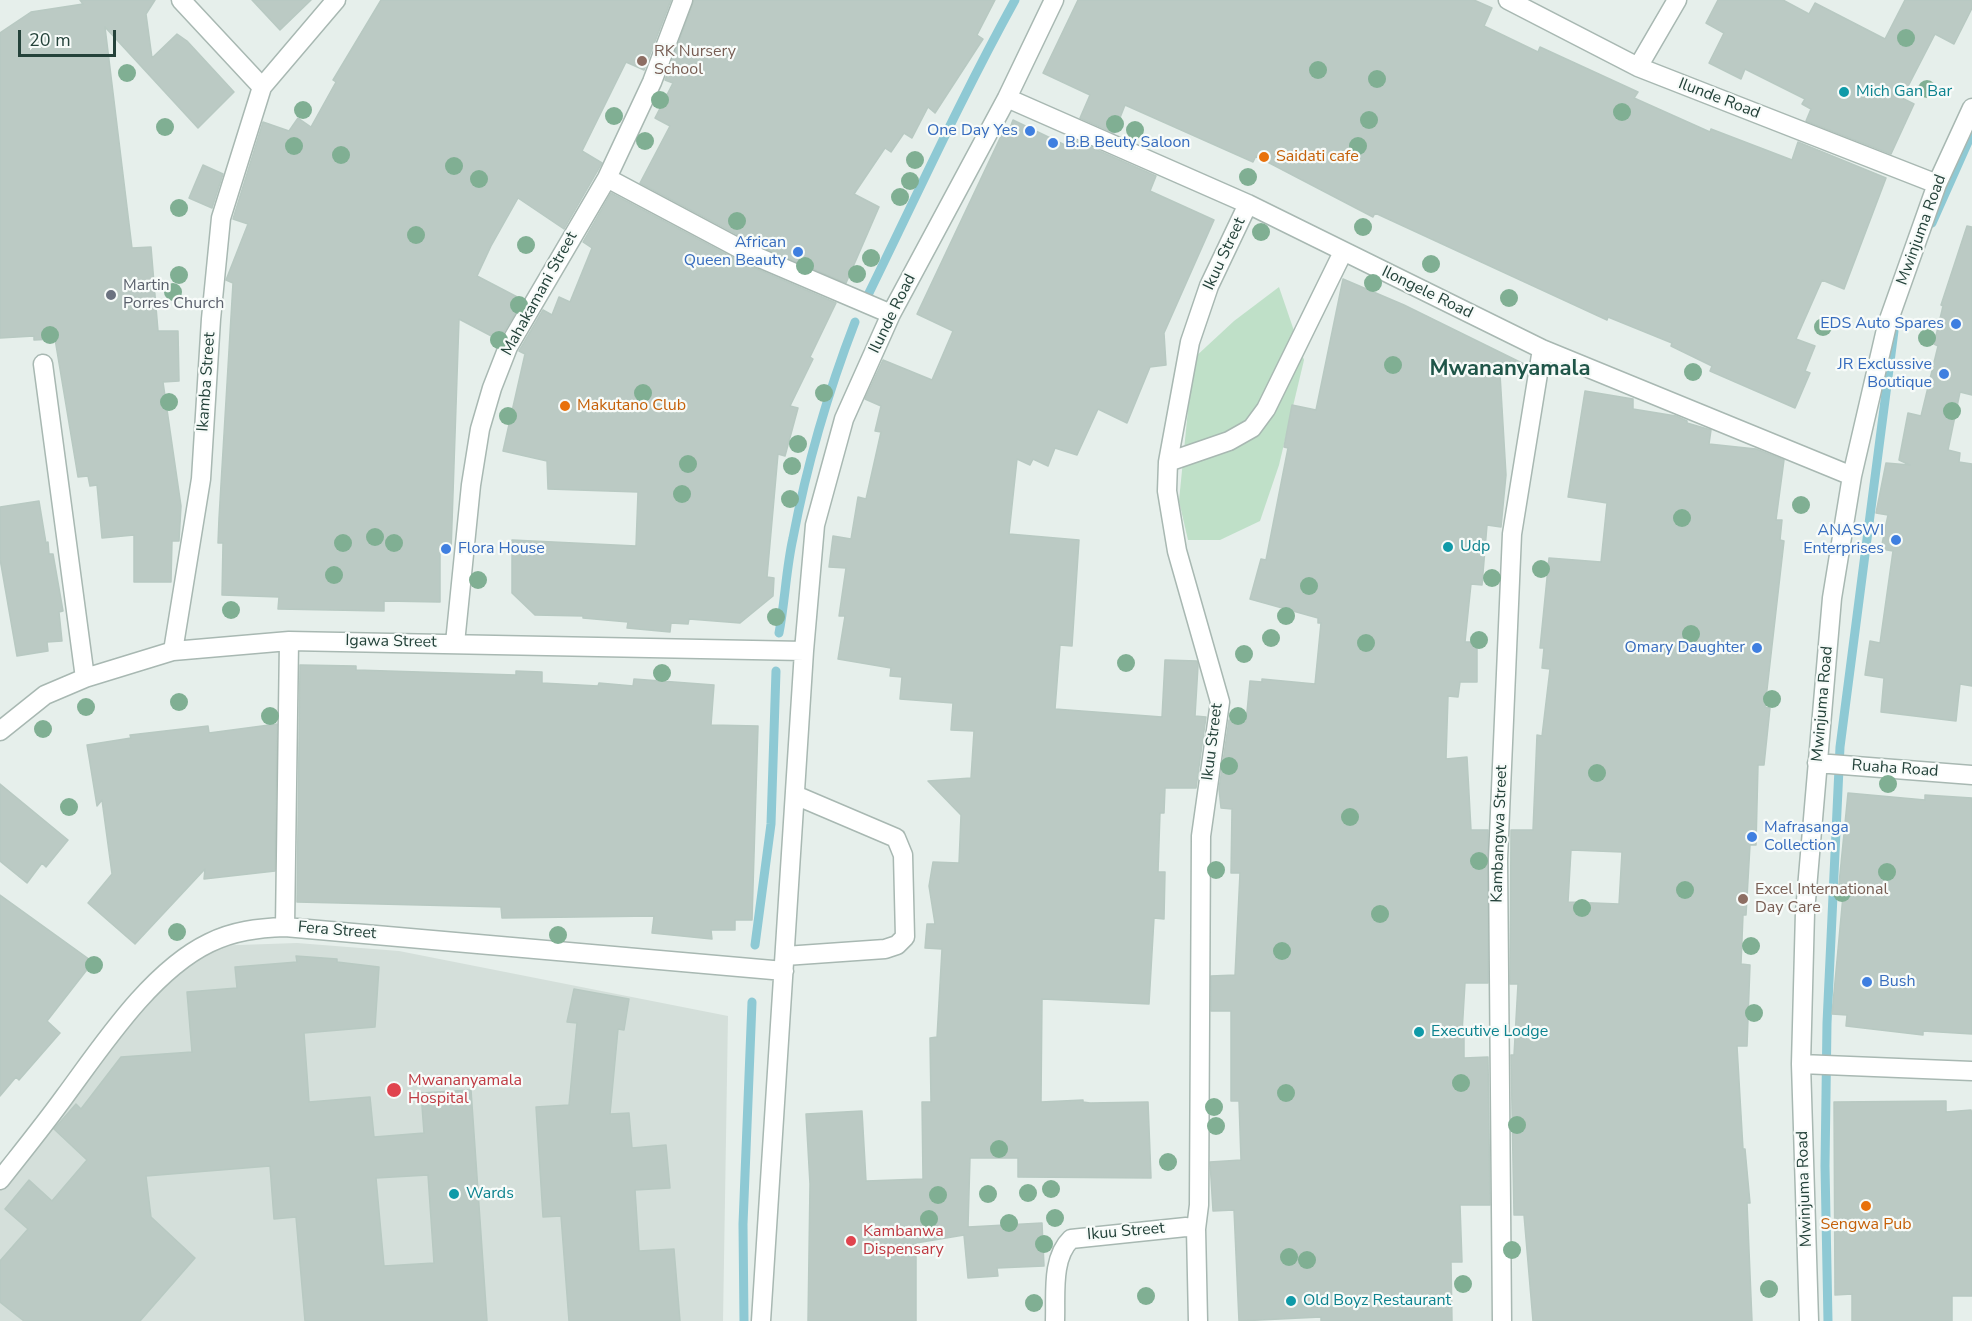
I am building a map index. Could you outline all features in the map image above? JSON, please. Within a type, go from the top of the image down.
[{"type":"street","points":[[181,0],[262,87]]},
{"type":"street","name":"Ikamba Street","points":[[173,651],[201,479],[211,319],[221,218],[262,87],[336,0]]},
{"type":"street","name":"Ilunde Road","points":[[761,1321],[814,525],[844,419],[891,314],[1007,98],[1054,0]]},
{"type":"street","name":"Ilunde Road","points":[[1508,0],[1638,67],[1937,184]]},
{"type":"street","points":[[1638,67],[1677,0]]},
{"type":"street","name":"Mahakamani Street","points":[[455,643],[471,484],[480,429],[492,388],[508,347],[607,178],[652,82],[676,4]]},
{"type":"street","name":"Ilongele Road","points":[[1007,98],[1248,204],[1542,349],[1852,476]]},
{"type":"street","name":"Mwinjuma Road","points":[[1809,1321],[1801,1064],[1805,912],[1832,598],[1852,476],[1887,325],[1937,184],[1972,108]]},
{"type":"street","points":[[607,178],[748,253],[891,314]]},
{"type":"street","name":"Ikuu Street","points":[[1198,1321],[1196,1229],[1200,1205],[1201,836],[1220,702],[1177,551],[1167,490],[1168,462],[1190,342],[1209,286],[1248,204]]},
{"type":"street","points":[[1168,462],[1228,441],[1252,428],[1266,408],[1343,252]]},
{"type":"street","name":"Kambangwa Street","points":[[1502,1321],[1498,859],[1512,534],[1542,349]]},
{"type":"street","points":[[43,364],[85,678]]},
{"type":"street","points":[[285,927],[289,641]]},
{"type":"street","name":"Igawa Street","points":[[0,731],[45,695],[85,678],[173,651],[289,641],[804,651]]},
{"type":"street","name":"Ruaha Road","points":[[1817,763],[1972,775]]},
{"type":"street","name":"Fera Street","points":[[0,1180],[110,1035],[150,988],[208,943],[255,928],[285,927],[784,963],[885,949],[897,945],[906,937],[903,855],[896,838],[795,795]]},
{"type":"street","points":[[1801,1064],[1972,1071]]},
{"type":"street","name":"Ikuu Street","points":[[1055,1321],[1056,1276],[1062,1248],[1071,1239],[1186,1227],[1196,1229]]},
{"type":"shaded area","name":"Mwananyamala Hospital","points":[[297,943],[399,951],[728,1016],[723,1321],[0,1321],[0,1163],[181,947]]},
{"type":"green space","points":[[1279,287],[1304,360],[1279,465],[1260,521],[1220,540],[1188,540],[1179,501],[1193,359],[1234,321]]},
{"type":"building","name":"Martin Porres Church","points":[[80,0],[155,0],[146,14],[152,58],[177,34],[187,41],[234,92],[198,128],[105,27],[132,248],[151,247],[158,331],[178,331],[179,381],[163,382],[181,506],[179,541],[172,541],[171,582],[134,582],[134,535],[102,538],[97,485],[90,486],[88,476],[78,477],[55,339],[34,340],[34,336],[0,338],[0,33],[31,12],[83,4]]},
{"type":"building","points":[[252,0],[311,0],[280,30]]},
{"type":"building","points":[[381,0],[671,0],[644,70],[626,62],[582,151],[602,163],[564,229],[518,198],[491,246],[477,276],[523,300],[499,340],[459,319],[451,552],[440,552],[440,602],[384,601],[384,611],[278,609],[279,597],[222,595],[223,543],[218,543],[233,283],[226,280],[248,224],[233,219],[263,122],[289,131],[298,118],[311,127],[336,82],[333,80]]},
{"type":"building","points":[[694,0],[995,0],[977,35],[983,39],[935,113],[928,107],[912,138],[904,133],[891,152],[885,148],[854,194],[879,207],[846,283],[753,243],[640,183],[670,126],[655,118],[673,83],[665,80]]},
{"type":"building","points":[[1078,0],[1474,0],[1492,8],[1484,26],[1538,52],[1540,47],[1638,92],[1634,98],[1710,132],[1711,129],[1792,160],[1798,142],[1886,178],[1844,289],[1822,280],[1796,339],[1815,346],[1805,371],[1810,373],[1795,408],[1710,371],[1712,366],[1671,346],[1672,343],[1608,317],[1607,320],[1375,213],[1373,217],[1256,156],[1253,162],[1125,105],[1114,133],[1080,118],[1090,95],[1043,73]]},
{"type":"building","points":[[1718,0],[1783,0],[1809,14],[1815,3],[1885,39],[1905,0],[1972,0],[1972,8],[1954,44],[1935,34],[1902,98],[1914,104],[1891,154],[1806,121],[1811,109],[1802,104],[1805,99],[1745,69],[1741,79],[1709,63],[1724,33],[1706,23]]},
{"type":"building","points":[[1013,120],[1067,146],[1070,138],[1156,176],[1150,191],[1214,220],[1164,333],[1166,365],[1150,367],[1127,423],[1098,409],[1077,455],[1055,448],[1048,466],[1033,459],[1030,465],[1017,459],[1009,534],[1079,540],[1072,646],[1060,645],[1055,709],[1162,717],[1165,660],[1197,661],[1195,716],[1206,717],[1196,788],[1165,788],[1164,813],[1160,813],[1158,872],[1165,872],[1164,919],[1154,918],[1149,1004],[1042,999],[1041,1102],[1083,1100],[1083,1102],[1090,1103],[1148,1102],[1151,1178],[1018,1177],[1018,1158],[970,1158],[968,1227],[1042,1223],[1044,1266],[997,1268],[998,1276],[968,1278],[964,1235],[916,1243],[916,1321],[808,1321],[810,1184],[806,1114],[862,1111],[866,1181],[923,1179],[922,1102],[931,1102],[930,1038],[937,1037],[942,949],[925,948],[927,924],[935,924],[929,886],[933,862],[959,863],[961,815],[928,781],[971,778],[974,731],[951,730],[953,703],[900,699],[902,677],[890,676],[891,668],[838,659],[845,616],[839,616],[846,568],[829,567],[833,536],[851,539],[858,497],[866,499],[881,432],[875,431],[881,406],[865,399],[883,360],[932,380],[953,331],[917,314],[1002,134],[1007,136]]},
{"type":"building","points":[[203,165],[223,174],[212,208],[189,198]]},
{"type":"building","points":[[611,193],[743,263],[836,303],[810,357],[813,359],[790,406],[798,408],[785,456],[778,454],[767,577],[774,578],[773,596],[740,623],[689,619],[688,624],[671,623],[670,632],[627,628],[628,622],[583,618],[583,616],[535,615],[512,593],[512,540],[636,546],[638,492],[548,489],[547,461],[503,451],[525,354],[519,351],[543,310],[552,315],[559,297],[570,302],[592,248],[583,242]]},
{"type":"building","points":[[1967,226],[1972,227],[1972,395],[1960,392],[1948,450],[1960,453],[1959,462],[1972,464],[1972,686],[1960,684],[1956,721],[1881,712],[1884,678],[1865,675],[1870,641],[1880,643],[1893,551],[1881,549],[1888,515],[1876,513],[1886,463],[1910,465],[1899,460],[1908,413],[1921,416],[1938,346],[1934,344],[1943,306],[1941,305]]},
{"type":"building","points":[[1343,279],[1404,305],[1528,366],[1527,373],[1500,374],[1506,475],[1501,527],[1487,525],[1482,585],[1471,584],[1465,642],[1477,642],[1477,682],[1460,682],[1458,697],[1448,696],[1446,759],[1467,757],[1471,830],[1488,830],[1488,983],[1465,983],[1462,1033],[1464,1033],[1464,1058],[1488,1057],[1490,1205],[1460,1205],[1462,1262],[1451,1262],[1452,1321],[1321,1321],[1321,1317],[1239,1321],[1234,1210],[1213,1211],[1210,1162],[1241,1160],[1239,1101],[1231,1101],[1231,1011],[1211,1011],[1211,976],[1235,975],[1240,873],[1231,873],[1232,809],[1221,808],[1219,789],[1229,720],[1246,722],[1250,681],[1262,682],[1262,679],[1315,684],[1321,623],[1318,623],[1318,618],[1250,599],[1261,559],[1266,560],[1288,448],[1284,447],[1292,405],[1316,410]]},
{"type":"building","points":[[1585,391],[1633,399],[1633,409],[1676,416],[1687,423],[1711,430],[1709,444],[1756,449],[1784,460],[1776,520],[1782,520],[1780,540],[1784,541],[1765,707],[1770,708],[1764,765],[1758,765],[1756,845],[1750,845],[1746,915],[1743,915],[1741,964],[1750,965],[1747,1046],[1737,1046],[1743,1149],[1745,1149],[1750,1203],[1747,1203],[1752,1321],[1533,1321],[1524,1215],[1514,1215],[1511,1055],[1514,1055],[1518,984],[1510,984],[1511,830],[1533,830],[1537,735],[1542,736],[1550,669],[1542,668],[1544,648],[1540,648],[1549,558],[1601,562],[1607,503],[1568,497]],"holes":[[[1571,850],[1622,852],[1619,904],[1568,902]]]},
{"type":"building","points":[[39,501],[46,543],[48,542],[49,554],[53,554],[63,611],[59,612],[62,641],[47,642],[48,651],[17,656],[0,559],[0,507]]},
{"type":"building","points":[[300,665],[356,666],[356,670],[516,675],[516,671],[542,672],[542,683],[598,686],[599,683],[633,686],[634,679],[714,685],[711,725],[758,726],[752,920],[735,920],[735,930],[711,930],[712,939],[652,933],[654,916],[502,918],[501,907],[297,902]]},
{"type":"building","points":[[277,724],[275,871],[204,879],[205,869],[135,944],[88,903],[112,874],[102,800],[97,806],[87,745],[131,738],[130,735],[208,726],[209,733]]},
{"type":"building","points":[[0,784],[68,840],[46,867],[42,863],[27,883],[0,861]]},
{"type":"building","points":[[1848,793],[1925,800],[1925,795],[1972,798],[1972,1034],[1923,1031],[1923,1035],[1846,1026],[1847,1015],[1832,1014],[1844,885],[1839,884]]},
{"type":"building","points":[[0,895],[93,962],[47,1021],[60,1033],[19,1080],[16,1077],[0,1096]]},
{"type":"building","points":[[296,956],[337,959],[337,962],[379,967],[375,1027],[304,1033],[309,1102],[370,1097],[374,1137],[424,1133],[421,1093],[471,1090],[487,1321],[305,1321],[296,1217],[274,1219],[270,1166],[146,1176],[151,1217],[195,1258],[140,1321],[24,1321],[0,1302],[0,1261],[28,1229],[5,1209],[29,1180],[52,1201],[87,1160],[54,1129],[76,1104],[81,1109],[121,1057],[192,1052],[187,992],[237,988],[235,967],[297,962]],"holes":[[[428,1175],[434,1263],[384,1266],[376,1178]]]},
{"type":"building","points":[[574,989],[629,999],[624,1030],[618,1029],[610,1114],[629,1113],[632,1148],[666,1145],[670,1188],[635,1190],[639,1251],[674,1249],[680,1321],[569,1321],[561,1216],[543,1217],[536,1107],[569,1105],[577,1023],[567,1022]]},
{"type":"building","points":[[1946,1101],[1946,1112],[1971,1110],[1972,1114],[1972,1296],[1952,1296],[1952,1321],[1852,1321],[1852,1294],[1835,1295],[1834,1102]]},
{"type":"waterway","points":[[869,293],[958,109],[1015,0]]},
{"type":"waterway","points":[[1932,223],[1972,133]]},
{"type":"waterway","points":[[779,633],[791,550],[805,483],[827,402],[855,322]]},
{"type":"waterway","points":[[1828,1321],[1825,1166],[1827,1023],[1840,747],[1894,331]]},
{"type":"waterway","points":[[755,945],[771,824],[776,671]]},
{"type":"waterway","points":[[744,1321],[743,1224],[752,1002]]},
{"type":"place","name":"RK Nursery School","points":[[642,61]]},
{"type":"place","name":"Mich Gan Bar","points":[[1844,92]]},
{"type":"place","name":"One Day Yes","points":[[1030,131]]},
{"type":"place","name":"B.B Beuty Saloon","points":[[1053,143]]},
{"type":"place","name":"Saidati cafe","points":[[1264,157]]},
{"type":"place","name":"African Queen Beauty","points":[[798,252]]},
{"type":"place","name":"Martin Porres Church","points":[[111,295]]},
{"type":"place","name":"EDS Auto Spares","points":[[1956,324]]},
{"type":"place","name":"JR Exclussive Boutique","points":[[1944,374]]},
{"type":"place","name":"Makutano Club","points":[[565,406]]},
{"type":"place","name":"ANASWI Enterprises","points":[[1896,540]]},
{"type":"place","name":"Udp","points":[[1448,547]]},
{"type":"place","name":"Flora House","points":[[446,549]]},
{"type":"place","name":"Omary Daughter","points":[[1757,648]]},
{"type":"place","name":"Mafrasanga Collection","points":[[1752,837]]},
{"type":"place","name":"Excel International Day Care","points":[[1743,899]]},
{"type":"place","name":"Bush","points":[[1867,982]]},
{"type":"place","name":"Executive Lodge","points":[[1419,1032]]},
{"type":"place","name":"Mwananyamala Hospital","points":[[394,1090]]},
{"type":"place","name":"Wards","points":[[454,1194]]},
{"type":"place","name":"Sengwa Pub","points":[[1866,1206]]},
{"type":"place","name":"Kambanwa Dispensary","points":[[851,1241]]},
{"type":"place","name":"Old Boyz Restaurant","points":[[1291,1301]]},
{"type":"district","name":"Mwananyamala","points":[[1510,370]]}]
